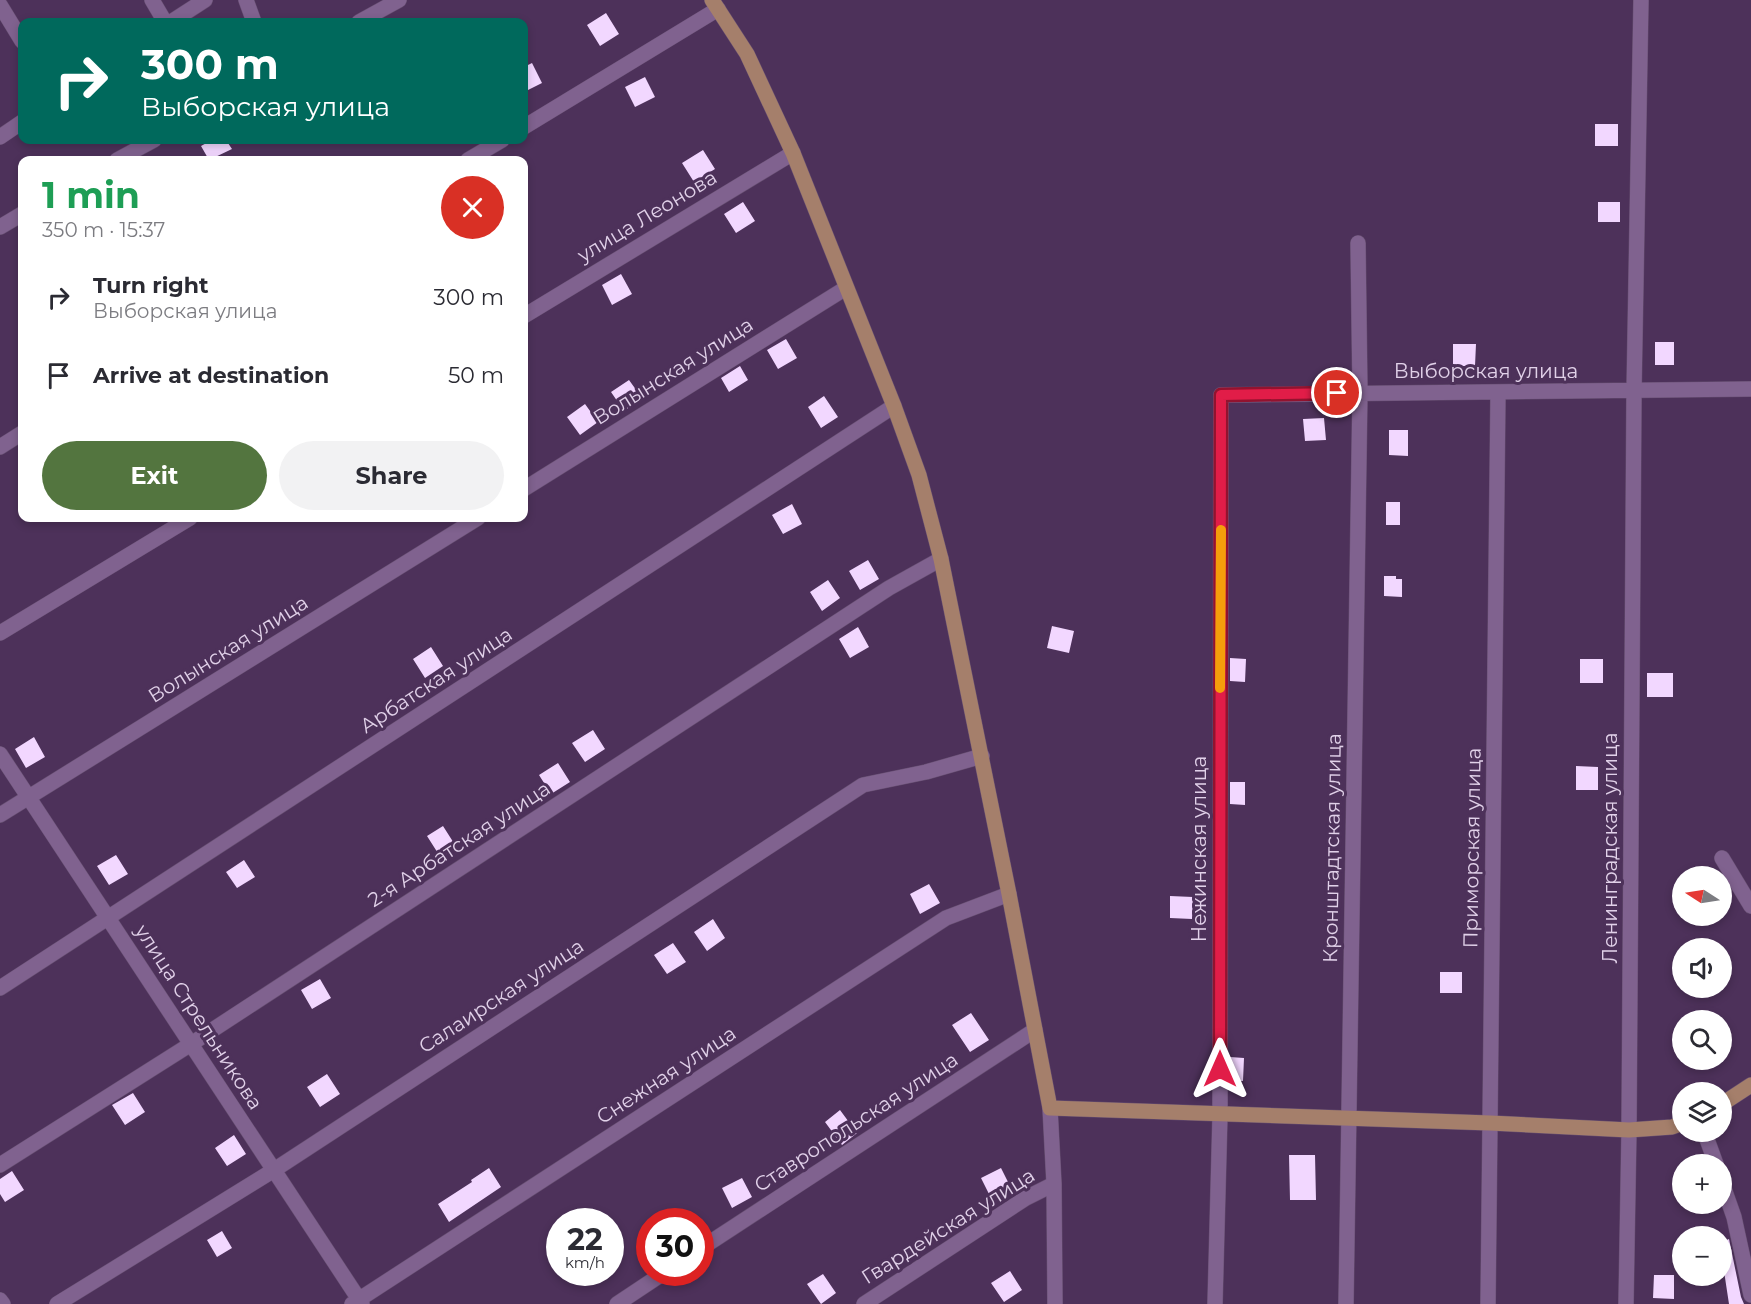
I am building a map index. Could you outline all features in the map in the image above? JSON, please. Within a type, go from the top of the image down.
[{"type":"main road","points":[[715,4],[747,54],[793,153],[894,406],[919,475],[941,559],[982,756],[1050,1108],[1629,1131],[1672,1127]]},
{"type":"main road","points":[[1732,1097],[1751,1085]]},
{"type":"street","points":[[152,0],[163,18]]},
{"type":"street","points":[[177,18],[205,0]]},
{"type":"street","points":[[246,0],[253,18]]},
{"type":"street","points":[[366,18],[399,0]]},
{"type":"street","name":"Ленинградская улица","points":[[1626,1304],[1634,392],[1641,0]]},
{"type":"street","points":[[528,124],[715,4]]},
{"type":"street","points":[[0,5],[18,34]]},
{"type":"street","points":[[0,137],[18,125]]},
{"type":"street","points":[[124,156],[147,144]]},
{"type":"street","points":[[475,156],[495,144]]},
{"type":"street","name":"улица Леонова","points":[[528,314],[793,153]]},
{"type":"street","points":[[0,227],[18,216]]},
{"type":"street","name":"Кронштадтская улица","points":[[1346,1304],[1360,392],[1358,243]]},
{"type":"street","name":"Волынская улица","points":[[528,487],[846,288]]},
{"type":"street","name":"Выборская улица","points":[[1221,395],[1751,389]]},
{"type":"street","name":"Приморская улица","points":[[1488,1304],[1498,393]]},
{"type":"street","name":"Нежинская улица","points":[[1215,1304],[1220,1115],[1221,395]]},
{"type":"street","name":"Арбатская улица","points":[[0,988],[894,406]]},
{"type":"street","points":[[0,447],[18,436]]},
{"type":"street","points":[[0,633],[183,522]]},
{"type":"street","name":"Волынская улица","points":[[0,815],[472,522]]},
{"type":"street","name":"2-я Арбатская улица","points":[[0,1165],[191,1044],[879,594],[941,559]]},
{"type":"street","name":"улица Стрельникова","points":[[0,754],[274,1170],[358,1302]]},
{"type":"street","name":"Салаирская улица","points":[[57,1304],[274,1170],[863,785],[926,772],[982,756]]},
{"type":"street","points":[[1722,858],[1751,906]]},
{"type":"street","name":"Снежная улица","points":[[358,1302],[946,918],[1009,894]]},
{"type":"street","name":"Ставропольская улица","points":[[714,1240],[1035,1030]]},
{"type":"street","points":[[1050,1108],[1054,1184],[1054,1304]]},
{"type":"street","name":"Гвардейская улица","points":[[864,1304],[1026,1197],[1054,1184]]},
{"type":"street","points":[[1732,1211],[1751,1295]]},
{"type":"street","points":[[616,1304],[644,1286]]},
{"type":"street","points":[[0,1300],[3,1304]]},
{"type":"building","points":[[606,13],[619,34],[600,46],[587,25]]},
{"type":"building","points":[[532,63],[542,83],[528,90],[528,65]]},
{"type":"building","points":[[645,77],[655,97],[635,107],[625,87]]},
{"type":"building","points":[[1595,124],[1618,124],[1618,146],[1595,146]]},
{"type":"building","points":[[229,144],[232,149],[217,156],[207,156],[201,146]]},
{"type":"building","points":[[703,150],[715,169],[694,182],[682,163]]},
{"type":"building","points":[[743,202],[755,221],[736,233],[724,214]]},
{"type":"building","points":[[1598,202],[1620,202],[1620,222],[1598,222]]},
{"type":"building","points":[[621,274],[632,294],[612,305],[602,285]]},
{"type":"building","points":[[786,339],[797,358],[778,369],[767,350]]},
{"type":"building","points":[[1655,342],[1674,342],[1674,365],[1655,365]]},
{"type":"building","points":[[1453,344],[1476,344],[1475,366],[1453,366]]},
{"type":"building","points":[[740,366],[748,380],[729,392],[721,378]]},
{"type":"building","points":[[629,380],[642,398],[624,411],[611,392]]},
{"type":"building","points":[[824,396],[838,417],[821,428],[808,407]]},
{"type":"building","points":[[585,404],[598,422],[580,435],[567,417]]},
{"type":"building","points":[[1324,418],[1326,440],[1305,441],[1303,419]]},
{"type":"building","points":[[1389,430],[1408,430],[1408,456],[1389,455]]},
{"type":"building","points":[[1386,502],[1400,502],[1400,525],[1386,525]]},
{"type":"building","points":[[792,504],[802,524],[783,534],[772,515]]},
{"type":"building","points":[[868,560],[879,579],[860,590],[849,571]]},
{"type":"building","points":[[1384,576],[1396,576],[1396,579],[1402,579],[1402,597],[1384,596]]},
{"type":"building","points":[[828,580],[840,598],[822,611],[810,592]]},
{"type":"building","points":[[1052,626],[1074,631],[1069,653],[1047,648]]},
{"type":"building","points":[[858,627],[869,647],[850,658],[839,639]]},
{"type":"building","points":[[431,647],[443,666],[425,678],[413,659]]},
{"type":"building","points":[[1230,658],[1246,659],[1245,682],[1230,681]]},
{"type":"building","points":[[1580,659],[1603,659],[1603,683],[1580,683]]},
{"type":"building","points":[[1647,673],[1673,673],[1673,697],[1647,697]]},
{"type":"building","points":[[593,730],[605,749],[585,762],[572,743]]},
{"type":"building","points":[[34,737],[45,757],[26,768],[15,749]]},
{"type":"building","points":[[558,763],[570,782],[551,794],[539,775]]},
{"type":"building","points":[[1576,766],[1598,767],[1598,790],[1576,790]]},
{"type":"building","points":[[1230,782],[1245,782],[1245,805],[1230,804]]},
{"type":"building","points":[[443,826],[457,848],[441,858],[427,836]]},
{"type":"building","points":[[116,855],[128,874],[109,885],[97,866]]},
{"type":"building","points":[[244,860],[255,877],[237,888],[226,872]]},
{"type":"building","points":[[929,884],[940,903],[920,914],[910,894]]},
{"type":"building","points":[[1170,896],[1193,897],[1192,919],[1170,918]]},
{"type":"building","points":[[713,919],[725,938],[707,951],[694,932]]},
{"type":"building","points":[[673,943],[686,962],[667,974],[654,955]]},
{"type":"building","points":[[1440,972],[1462,972],[1462,993],[1440,993]]},
{"type":"building","points":[[320,979],[331,998],[312,1009],[301,990]]},
{"type":"building","points":[[971,1013],[989,1040],[970,1052],[952,1025]]},
{"type":"building","points":[[1230,1057],[1244,1058],[1243,1081],[1230,1081]]},
{"type":"building","points":[[327,1074],[340,1094],[320,1107],[307,1087]]},
{"type":"building","points":[[133,1093],[145,1112],[125,1125],[112,1105]]},
{"type":"building","points":[[840,1110],[857,1133],[842,1145],[825,1122]]},
{"type":"building","points":[[234,1135],[246,1154],[227,1166],[215,1148]]},
{"type":"building","points":[[1289,1155],[1315,1155],[1316,1200],[1290,1200]]},
{"type":"building","points":[[489,1168],[501,1187],[449,1222],[438,1204]]},
{"type":"building","points":[[1001,1168],[1011,1188],[991,1198],[981,1178]]},
{"type":"building","points":[[12,1171],[24,1190],[5,1202],[0,1194],[0,1179]]},
{"type":"building","points":[[742,1178],[752,1197],[732,1208],[722,1188]]},
{"type":"building","points":[[222,1231],[232,1248],[217,1257],[207,1240]]},
{"type":"building","points":[[1732,1254],[1744,1304],[1729,1304],[1726,1286],[1732,1286]]},
{"type":"building","points":[[1010,1271],[1022,1290],[1004,1302],[991,1283]]},
{"type":"building","points":[[823,1274],[836,1293],[821,1304],[807,1284]]},
{"type":"building","points":[[1654,1275],[1672,1275],[1674,1299],[1653,1298]]},
{"type":"slow traffic","points":[[1220,688],[1221,530]]},
{"type":"route","points":[[1220,1069],[1221,395],[1337,393]]}]
